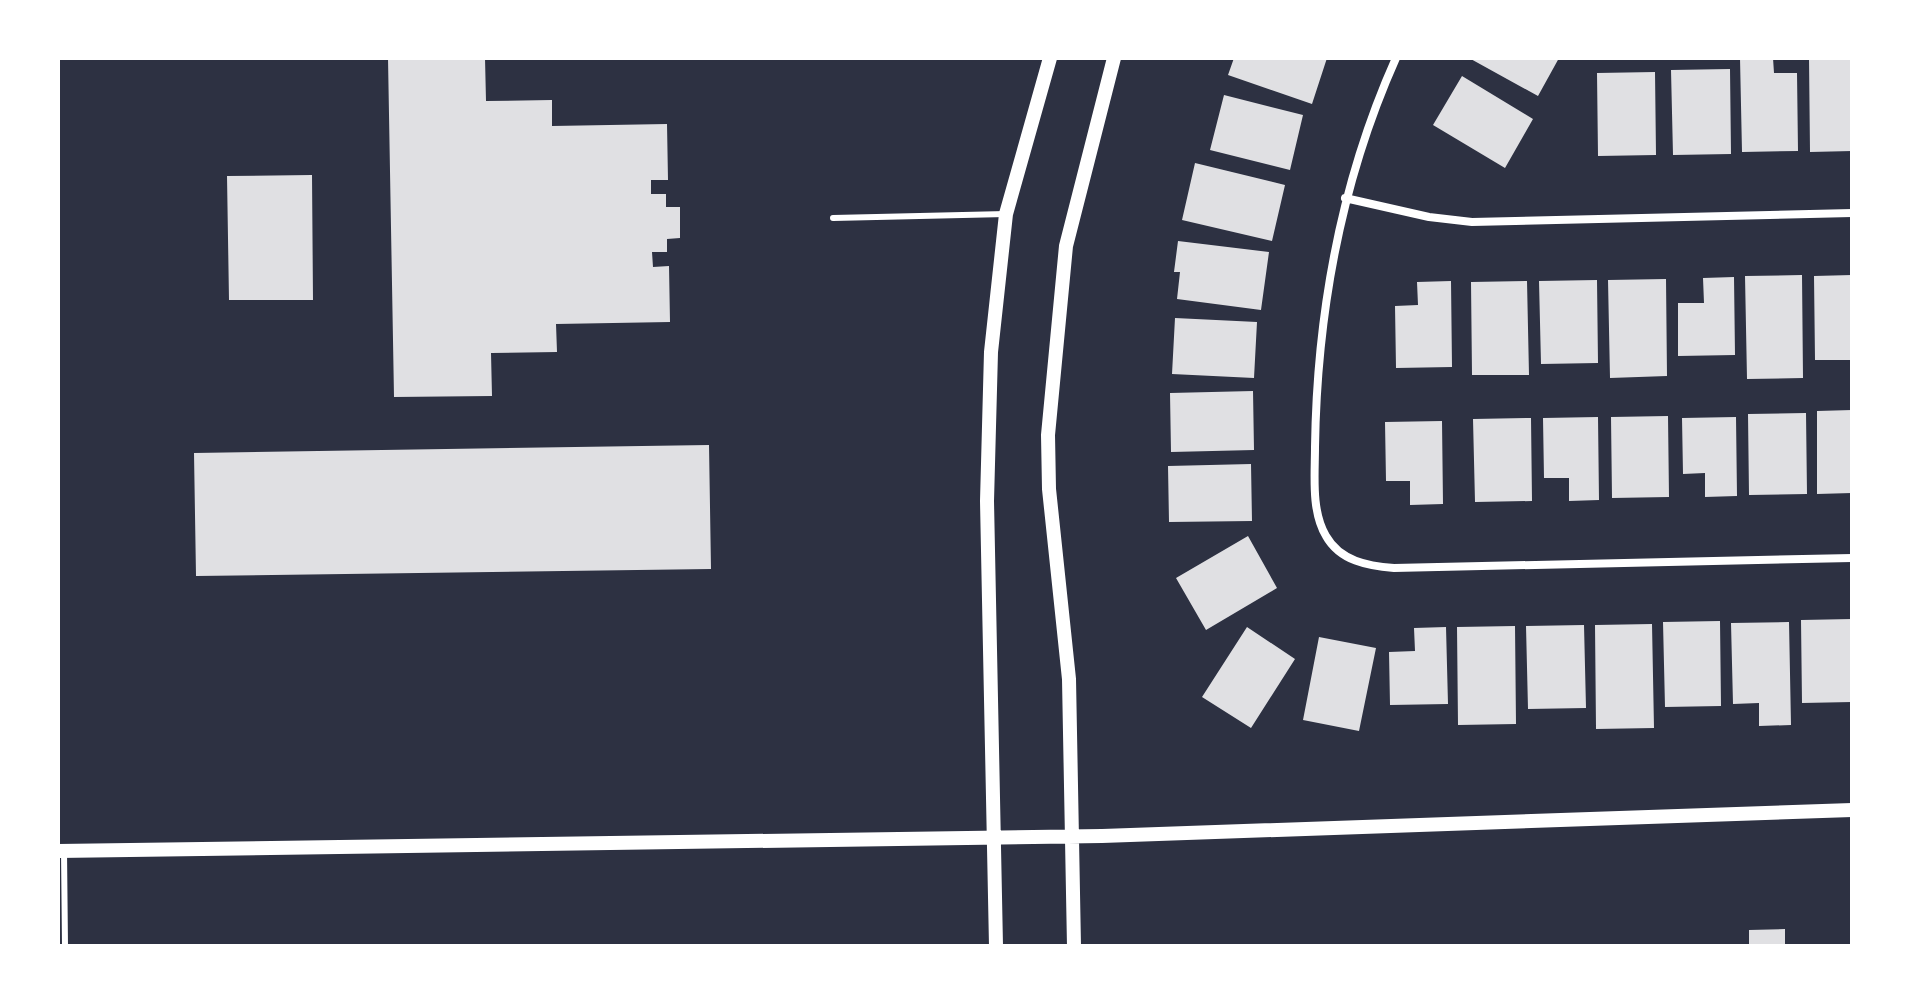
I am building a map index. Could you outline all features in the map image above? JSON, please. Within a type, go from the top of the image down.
[{"type":"street","points":[[996,946],[988,486],[991,352],[1006,214],[1050,58]]},
{"type":"street","points":[[1074,946],[1068,652],[1049,489],[1048,435],[1066,246],[1114,58]]},
{"type":"street","points":[[1396,58],[1363,138],[1345,198],[1325,311],[1316,426],[1315,494],[1325,536],[1337,551],[1353,561],[1394,568],[1852,558]]},
{"type":"street","points":[[1345,198],[1450,221],[1472,222],[1852,213]]},
{"type":"street","points":[[61,851],[1073,836],[1852,810]]},
{"type":"lane","points":[[833,218],[1006,214]]},
{"type":"lane","points":[[61,851],[65,946]]},
{"type":"building","points":[[388,58],[485,58],[486,101],[552,100],[552,126],[667,124],[668,180],[651,180],[651,194],[666,194],[666,207],[680,207],[680,238],[667,239],[667,252],[652,252],[653,267],[669,266],[670,322],[556,324],[557,352],[491,353],[492,396],[394,397]]},
{"type":"building","points":[[1234,58],[1327,58],[1312,104],[1228,75]]},
{"type":"building","points":[[1469,58],[1559,58],[1538,96]]},
{"type":"building","points":[[1740,58],[1773,58],[1774,73],[1797,73],[1798,151],[1742,152]]},
{"type":"building","points":[[1809,58],[1852,58],[1852,151],[1810,152]]},
{"type":"building","points":[[1730,69],[1731,154],[1673,155],[1671,70]]},
{"type":"building","points":[[1655,72],[1656,155],[1598,156],[1597,73]]},
{"type":"building","points":[[1462,76],[1533,119],[1505,168],[1433,125]]},
{"type":"building","points":[[1224,95],[1303,115],[1290,170],[1210,150]]},
{"type":"building","points":[[1195,163],[1285,185],[1272,241],[1182,220]]},
{"type":"building","points":[[312,175],[313,300],[229,300],[227,176]]},
{"type":"building","points":[[1178,241],[1269,252],[1261,310],[1177,299],[1180,272],[1174,272]]},
{"type":"building","points":[[1802,275],[1803,378],[1747,379],[1745,276]]},
{"type":"building","points":[[1852,275],[1852,360],[1815,360],[1814,276]]},
{"type":"building","points":[[1734,277],[1735,355],[1678,356],[1678,303],[1704,303],[1703,278]]},
{"type":"building","points":[[1666,279],[1667,376],[1610,378],[1608,280]]},
{"type":"building","points":[[1597,280],[1598,363],[1541,364],[1539,281]]},
{"type":"building","points":[[1451,281],[1452,367],[1396,368],[1395,306],[1418,305],[1417,282]]},
{"type":"building","points":[[1527,281],[1529,375],[1472,375],[1471,282]]},
{"type":"building","points":[[1175,318],[1257,322],[1254,378],[1172,374]]},
{"type":"building","points":[[1253,391],[1254,450],[1171,452],[1170,393]]},
{"type":"building","points":[[1852,410],[1852,493],[1817,494],[1817,411]]},
{"type":"building","points":[[1806,413],[1807,494],[1749,495],[1748,414]]},
{"type":"building","points":[[1668,416],[1669,497],[1612,498],[1611,417]]},
{"type":"building","points":[[1598,417],[1599,500],[1569,501],[1569,478],[1544,478],[1543,418]]},
{"type":"building","points":[[1736,417],[1737,496],[1705,497],[1705,473],[1683,474],[1682,418]]},
{"type":"building","points":[[1531,418],[1532,501],[1475,502],[1473,419]]},
{"type":"building","points":[[1442,421],[1443,504],[1410,505],[1410,481],[1386,481],[1385,422]]},
{"type":"building","points":[[709,445],[711,569],[196,576],[194,453]]},
{"type":"building","points":[[1251,464],[1252,521],[1169,522],[1168,466]]},
{"type":"building","points":[[1248,536],[1277,588],[1206,630],[1176,578]]},
{"type":"building","points":[[1852,619],[1852,702],[1802,703],[1801,620]]},
{"type":"building","points":[[1720,621],[1721,706],[1665,707],[1663,622]]},
{"type":"building","points":[[1789,622],[1791,725],[1759,726],[1759,703],[1733,704],[1731,623]]},
{"type":"building","points":[[1652,624],[1654,728],[1596,729],[1595,625]]},
{"type":"building","points":[[1584,625],[1586,708],[1528,709],[1526,626]]},
{"type":"building","points":[[1515,626],[1516,724],[1458,725],[1457,627]]},
{"type":"building","points":[[1247,627],[1295,659],[1251,728],[1202,697]]},
{"type":"building","points":[[1446,627],[1448,704],[1390,705],[1389,652],[1415,651],[1414,628]]},
{"type":"building","points":[[1319,637],[1376,648],[1359,731],[1303,720]]},
{"type":"building","points":[[1785,929],[1785,946],[1749,946],[1749,930]]}]
